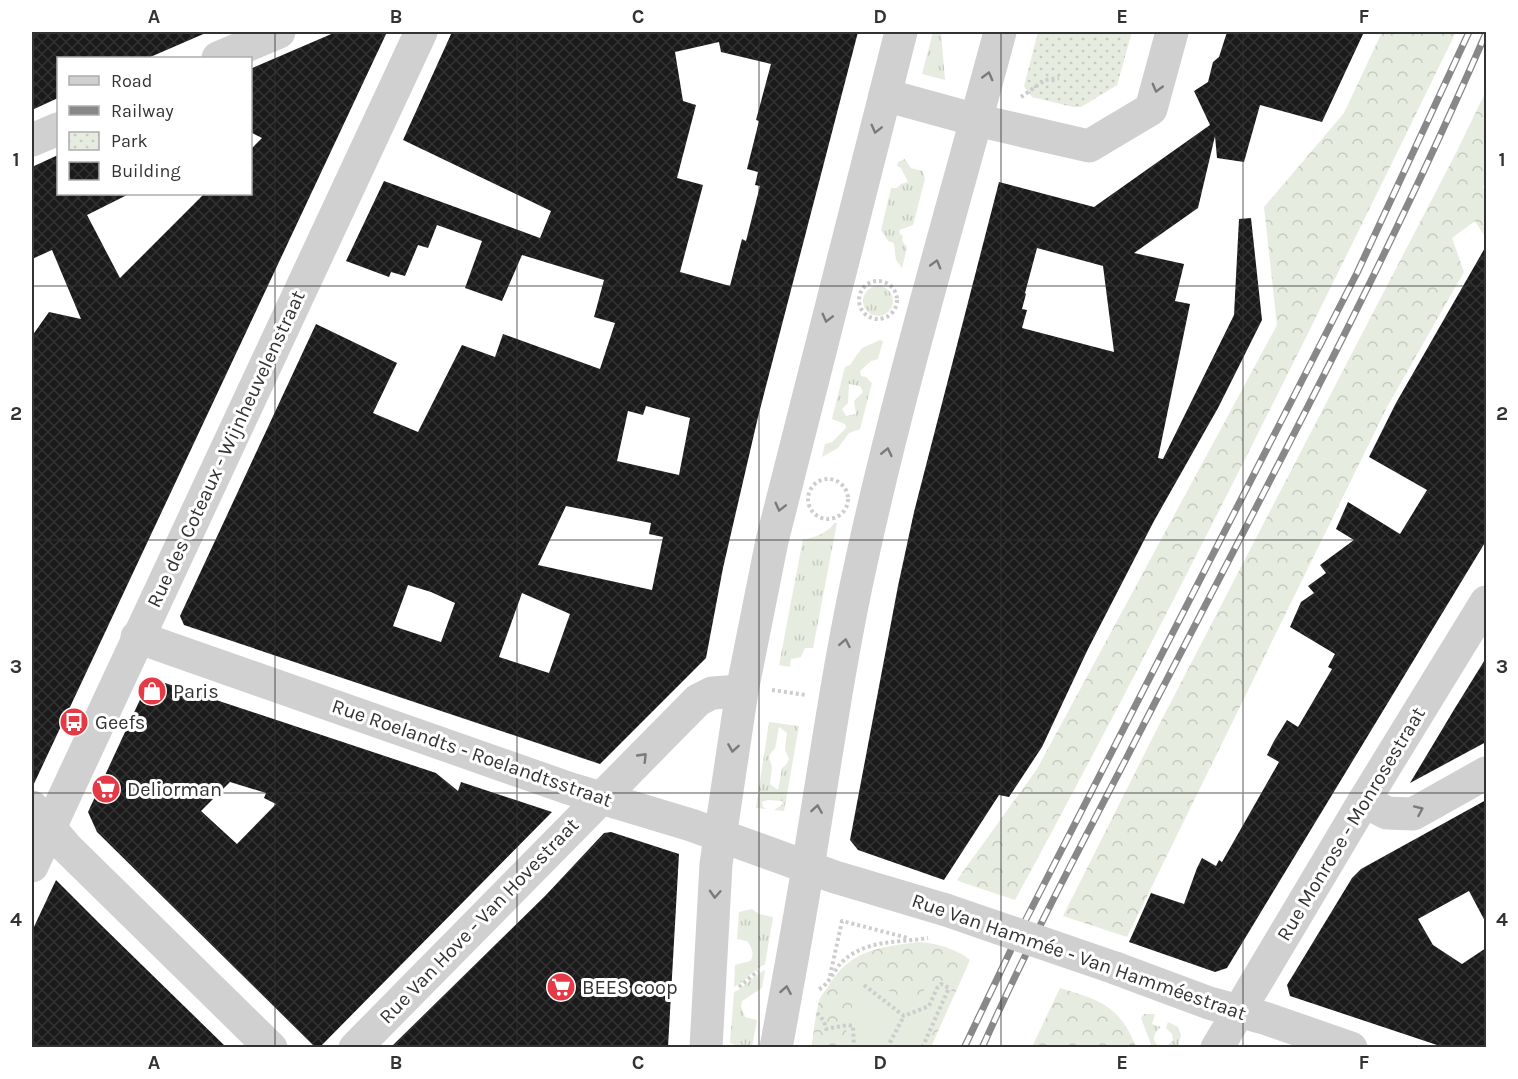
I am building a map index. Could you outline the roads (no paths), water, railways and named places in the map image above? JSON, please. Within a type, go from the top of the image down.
[{"type":"street","points":[[220,57],[279,32]]},
{"type":"street","name":"Rue des Coteaux - Wijnheuvelenstraat","points":[[32,866],[40,817],[137,637],[421,32]]},
{"type":"street","points":[[706,1047],[716,864],[720,836],[755,690],[772,541],[901,32]]},
{"type":"street","points":[[776,1047],[808,867],[834,700],[861,564],[890,436],[1000,32]]},
{"type":"street","points":[[885,95],[976,120],[1089,146],[1151,109],[1172,32]]},
{"type":"street","points":[[32,140],[57,129]]},
{"type":"street","name":"Rue Monrose - Monrosestraat","points":[[1217,1047],[1486,602]]},
{"type":"street","name":"Rue Roelandts - Roelandtsstraat","points":[[137,637],[601,798],[808,867]]},
{"type":"street","name":"Rue Van Hove - Van Hovestraat","points":[[355,1047],[698,700],[712,693],[755,690]]},
{"type":"street","points":[[1364,801],[1387,813],[1413,814],[1486,773]]},
{"type":"street","points":[[40,817],[76,857],[271,1047]]},
{"type":"street","name":"Rue Van Hammée - Van Hamméestraat","points":[[808,867],[939,922],[1115,968],[1209,1003],[1351,1047]]},
{"type":"railway","points":[[964,1048],[1020,931],[1357,273],[1469,32]]},
{"type":"railway","points":[[982,1048],[1052,901],[1358,307],[1486,33]]},
{"type":"place","name":"Paris","points":[[152,691]]},
{"type":"place","name":"Geefs","points":[[74,722]]},
{"type":"place","name":"Deliorman","points":[[106,789]]},
{"type":"place","name":"BEES coop","points":[[561,987]]}]
